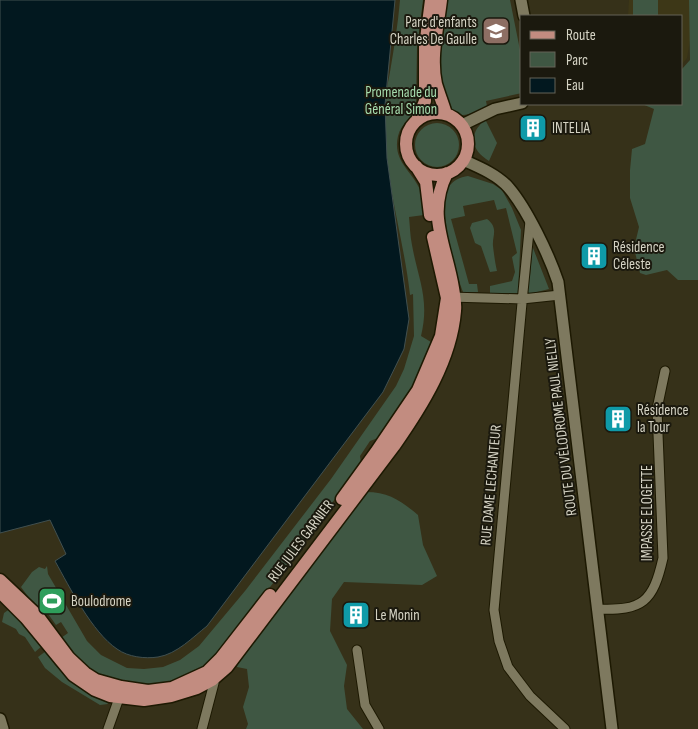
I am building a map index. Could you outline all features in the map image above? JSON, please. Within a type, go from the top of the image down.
[{"type":"main road","points":[[417,120],[425,102],[424,47],[431,0]]},
{"type":"main road","points":[[441,0],[435,64],[436,82],[446,114]]},
{"type":"main road","points":[[446,114],[455,118],[462,125],[468,142],[467,151],[463,160],[456,167],[447,172],[430,174],[410,160],[406,143],[411,126],[417,120],[426,115],[446,114]]},
{"type":"main road","name":"RUE JULES GARNIER","points":[[6,597],[39,618],[69,658],[96,680],[121,687],[148,691],[172,688],[207,672],[230,647],[306,550],[371,460],[424,378],[441,336],[449,301],[433,243],[426,182],[416,166]]},
{"type":"main road","name":"RUE JULES GARNIER","points":[[0,580],[6,597],[73,675],[95,690],[110,696],[144,700],[171,696],[196,688],[213,679],[227,667],[394,446],[420,407],[436,377],[449,340],[444,339],[448,320],[449,265],[440,238],[437,206],[441,186],[447,172]]},
{"type":"main road","points":[[420,407],[417,403],[425,388],[424,378]]},
{"type":"main road","points":[[0,587],[8,593],[6,597]]},
{"type":"street","points":[[521,0],[524,15]]},
{"type":"street","points":[[462,125],[495,109],[520,104]]},
{"type":"street","name":"ROUTE DU VÉLODROME PAUL NIELLY","points":[[463,160],[489,172],[509,188],[530,221],[554,270],[560,295],[612,729]]},
{"type":"street","name":"RUE DAME LECHANTEUR","points":[[530,221],[494,610],[499,641],[508,667],[530,696],[565,729]]},
{"type":"street","points":[[449,301],[522,299],[560,295]]},
{"type":"street","name":"IMPASSE ELOGETTE","points":[[597,609],[629,608],[644,602],[659,576],[663,558],[657,409],[665,371]]},
{"type":"street","points":[[202,729],[212,694],[213,673],[229,654],[230,647]]},
{"type":"street","points":[[357,650],[365,705],[379,729]]},
{"type":"street","points":[[182,684],[193,685],[208,677],[213,679]]},
{"type":"street","points":[[96,680],[103,688],[118,694],[118,698]]},
{"type":"street","points":[[108,729],[118,698],[122,694],[142,696],[148,691]]},
{"type":"street","points":[[0,719],[3,729]]},
{"type":"shaded area","points":[[629,0],[695,0],[695,12],[687,58],[683,63],[683,15],[628,15]]},
{"type":"green space","name":"Promenade du Général Simon","points":[[400,0],[423,0],[417,48],[416,107],[400,131],[397,145],[401,160],[421,192],[422,197],[424,215],[409,217],[411,242],[424,300],[421,336],[431,342],[427,360],[413,386],[378,438],[370,441],[360,456],[361,463],[276,580],[215,656],[203,666],[188,674],[156,684],[122,682],[106,677],[91,670],[77,659],[61,638],[68,633],[61,622],[56,625],[46,611],[32,602],[21,587],[32,572],[39,567],[45,569],[47,566],[48,574],[87,641],[101,655],[127,668],[163,667],[180,660],[199,646],[245,591],[331,479],[396,386],[404,369],[414,336],[413,294],[410,295],[393,201],[386,154],[385,130],[386,98]]},
{"type":"green space","points":[[446,0],[510,0],[520,50],[520,93],[486,101],[487,106],[468,114],[461,115],[453,111],[448,103],[441,77],[441,52]]},
{"type":"green space","points":[[633,0],[658,0],[658,15],[633,15]]},
{"type":"green space","points":[[689,0],[698,0],[698,280],[678,280],[667,270],[646,275],[640,273],[634,248],[639,227],[630,198],[630,170],[632,149],[645,144],[654,109],[644,105],[683,105],[683,68],[690,60]]},
{"type":"green space","points":[[485,119],[497,143],[489,161],[479,153],[474,142],[476,131]]},
{"type":"green space","points":[[433,123],[441,123],[453,129],[459,145],[453,161],[441,167],[433,167],[421,161],[415,149],[415,141],[421,129]]},
{"type":"green space","points":[[468,176],[493,184],[502,190],[512,208],[521,230],[518,293],[490,293],[490,286],[512,281],[515,272],[512,257],[517,253],[506,208],[497,210],[494,200],[463,206],[465,216],[451,219],[469,284],[477,284],[478,292],[463,292],[448,239],[445,197],[452,183],[457,179]]},
{"type":"green space","points":[[487,219],[491,222],[494,229],[493,246],[497,271],[490,272],[481,246],[475,243],[470,228],[472,223]]},
{"type":"green space","points":[[530,248],[533,248],[549,289],[529,294],[525,289],[526,276],[530,276],[532,254],[529,254]]},
{"type":"green space","points":[[366,492],[374,492],[394,498],[418,515],[423,545],[437,576],[422,585],[344,582],[332,599],[330,631],[347,665],[344,686],[347,709],[363,729],[246,729],[248,724],[243,707],[249,687],[247,669],[237,667],[239,658]]},
{"type":"green space","points":[[11,608],[42,646],[35,652],[25,637],[19,634],[16,629],[2,622],[4,613]]},
{"type":"green space","points":[[46,651],[55,665],[70,680],[105,699],[108,704],[100,705],[62,682],[45,668],[38,657]]},
{"type":"water","points":[[0,0],[395,0],[385,105],[387,158],[409,319],[404,349],[383,392],[207,626],[178,649],[158,657],[148,658],[126,654],[108,641],[90,621],[55,561],[66,554],[50,520],[0,533]]},
{"type":"place","name":"Parc d'enfants Charles De Gaulle","points":[[496,31]]},
{"type":"place","name":"INTELIA","points":[[533,128]]},
{"type":"place","name":"Résidence Céleste","points":[[594,256]]},
{"type":"place","name":"Résidence la Tour","points":[[618,419]]},
{"type":"place","name":"Boulodrome","points":[[52,601]]},
{"type":"place","name":"Le Monin","points":[[356,615]]}]
